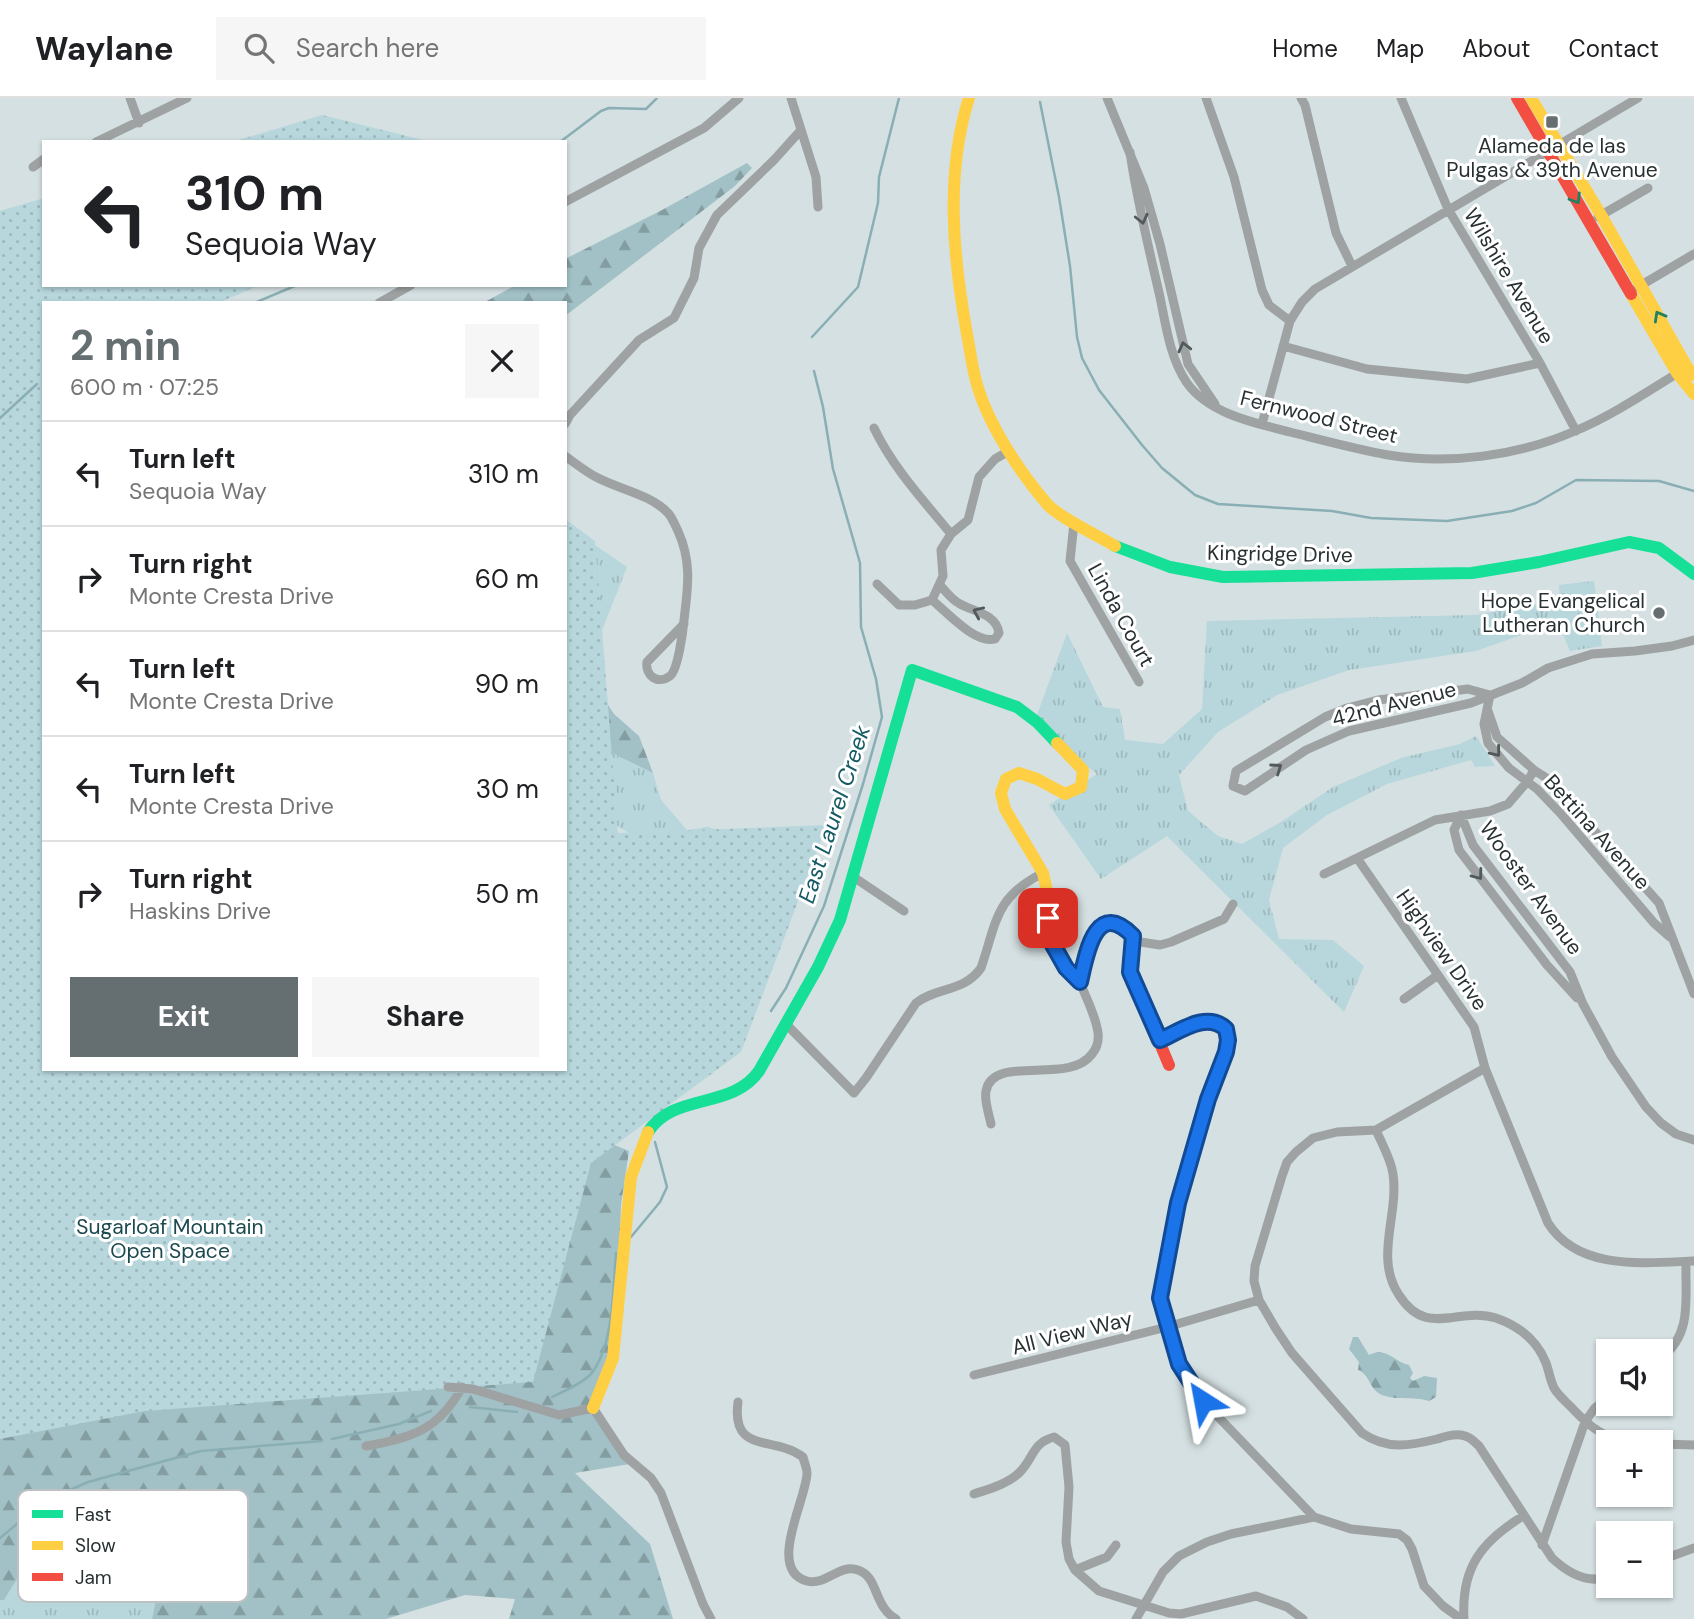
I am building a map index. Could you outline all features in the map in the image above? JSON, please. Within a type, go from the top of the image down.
[{"type":"street","points":[[130,98],[139,123]]},
{"type":"street","points":[[101,140],[187,98]]},
{"type":"street","points":[[567,201],[704,128],[738,98]]},
{"type":"street","points":[[791,98],[816,177],[818,207]]},
{"type":"street","name":"Kingridge Drive","points":[[969,98],[963,117],[952,204],[960,296],[976,382],[992,422],[1049,507],[1121,549],[1170,567],[1223,577],[1472,573],[1539,562],[1629,542],[1659,548],[1694,574]]},
{"type":"street","name":"Fernwood Street","points":[[1107,98],[1144,188],[1160,244],[1185,354],[1200,384],[1216,406],[1237,417],[1389,455],[1438,459],[1467,457],[1522,449],[1576,431],[1686,372]]},
{"type":"street","points":[[1206,98],[1234,177],[1262,290],[1269,305],[1290,321]]},
{"type":"street","points":[[1301,98],[1305,105],[1336,233],[1352,265]]},
{"type":"street","name":"Wilshire Avenue","points":[[1401,98],[1448,209],[1540,363],[1576,431]]},
{"type":"street","points":[[1517,98],[1601,215],[1636,288]]},
{"type":"street","points":[[1531,98],[1552,148],[1590,222],[1636,288],[1686,372],[1694,394]]},
{"type":"street","points":[[1262,424],[1290,321],[1315,289],[1638,98]]},
{"type":"street","points":[[567,420],[639,340],[674,318],[694,278],[699,248],[718,215],[801,130]]},
{"type":"street","points":[[33,167],[42,160]]},
{"type":"street","points":[[1590,222],[1648,188]]},
{"type":"street","points":[[1636,288],[1694,254]]},
{"type":"street","points":[[383,301],[407,287]]},
{"type":"street","points":[[1283,346],[1367,369],[1467,379],[1540,363]]},
{"type":"street","points":[[874,428],[882,445],[951,534]]},
{"type":"street","points":[[877,584],[899,605],[915,606],[932,600],[943,576],[941,550],[951,534],[968,520],[979,477],[996,459],[1009,451]]},
{"type":"street","points":[[567,457],[596,477],[656,504],[669,514],[687,554],[688,584],[684,624],[674,672],[667,679],[655,679],[646,669],[647,662],[684,624]]},
{"type":"street","name":"Linda Court","points":[[1074,523],[1070,561],[1139,682]]},
{"type":"street","points":[[932,600],[977,638],[986,642],[995,639],[999,633],[998,624],[958,603],[940,585]]},
{"type":"street","name":"42nd Avenue","points":[[1490,695],[1468,689],[1378,700],[1347,708],[1325,717],[1236,771],[1233,786],[1245,791],[1306,750],[1349,731],[1471,703],[1522,683],[1548,668],[1592,654],[1672,646],[1694,640]]},
{"type":"street","points":[[593,1408],[613,1358],[631,1178],[640,1149],[651,1127],[665,1114],[720,1099],[756,1076],[786,1025],[816,971],[840,919],[912,670],[1017,707],[1038,723],[1083,770],[1081,787],[1065,794],[1019,773],[1006,779],[1001,793],[1005,809],[1044,873],[1049,900],[1048,936],[1066,968],[1080,982],[1098,1032],[1097,1046],[1082,1064],[1068,1069],[997,1075],[986,1090],[991,1124]]},
{"type":"street","name":"Bettina Avenue","points":[[1490,695],[1484,724],[1488,743],[1509,768],[1537,789],[1562,815],[1654,923],[1673,939]]},
{"type":"street","name":"Bettina Avenue","points":[[1488,711],[1497,737],[1548,779],[1659,903],[1694,994]]},
{"type":"street","points":[[1324,874],[1434,820],[1490,811],[1508,804],[1534,770]]},
{"type":"street","name":"Wooster Avenue","points":[[1461,815],[1454,830],[1459,850],[1547,965],[1583,1004]]},
{"type":"street","name":"Wooster Avenue","points":[[1461,815],[1473,845],[1570,972],[1583,1004],[1612,1057],[1646,1107],[1668,1128],[1694,1140]]},
{"type":"street","name":"Highview Drive","points":[[1357,858],[1474,1027],[1485,1068],[1556,1237],[1570,1246],[1609,1262],[1690,1262]]},
{"type":"street","points":[[786,1025],[854,1093],[916,1003],[975,977],[981,968],[1004,902],[1022,884],[1044,873]]},
{"type":"street","points":[[852,876],[904,911]]},
{"type":"street","points":[[1134,941],[1160,945],[1171,942],[1219,923],[1228,915],[1233,904]]},
{"type":"street","points":[[1080,982],[1090,942],[1099,928],[1111,924],[1127,930],[1134,941],[1130,972],[1169,1065]]},
{"type":"street","points":[[1404,999],[1438,975]]},
{"type":"street","points":[[1160,1040],[1199,1022],[1210,1021],[1226,1029],[1228,1040],[1178,1203],[1160,1298],[1179,1364],[1203,1401],[1314,1517],[1352,1529],[1399,1534],[1407,1540],[1424,1586],[1443,1606],[1462,1619],[1466,1577],[1476,1560],[1490,1539],[1523,1516]]},
{"type":"street","points":[[1485,1068],[1376,1130],[1337,1132],[1313,1138],[1296,1152],[1287,1162],[1255,1266],[1254,1281],[1259,1300],[1292,1353],[1362,1433],[1374,1441],[1395,1446],[1412,1445],[1454,1434],[1467,1436],[1479,1446],[1542,1545],[1566,1571],[1584,1578],[1596,1579]]},
{"type":"street","points":[[1376,1130],[1393,1172],[1387,1261],[1390,1276],[1399,1295],[1409,1308],[1423,1317],[1444,1320],[1483,1315],[1520,1329],[1536,1344],[1555,1390],[1596,1430]]},
{"type":"street","points":[[1673,1346],[1684,1330],[1690,1262]]},
{"type":"street","name":"All View Way","points":[[974,1375],[1167,1327],[1259,1300]]},
{"type":"street","points":[[448,1387],[462,1387],[559,1415],[593,1408]]},
{"type":"street","points":[[366,1446],[419,1433],[436,1421],[455,1400],[462,1387]]},
{"type":"street","points":[[738,1402],[736,1417],[740,1429],[747,1436],[757,1443],[791,1448],[803,1457],[807,1473],[789,1544],[793,1571],[804,1580],[814,1582],[848,1569],[858,1570],[869,1577],[879,1603],[896,1619]]},
{"type":"street","points":[[1542,1545],[1585,1422],[1596,1407]]},
{"type":"street","points":[[593,1408],[624,1455],[650,1478],[661,1493],[711,1619]]},
{"type":"street","points":[[974,1494],[1001,1484],[1020,1472],[1041,1441],[1054,1437],[1065,1445],[1069,1487],[1066,1542],[1069,1559],[1075,1570],[1099,1591],[1169,1613],[1191,1613],[1256,1596],[1287,1607],[1303,1619]]},
{"type":"street","points":[[1673,1444],[1694,1445]]},
{"type":"street","points":[[1136,1619],[1171,1563],[1193,1548],[1231,1534],[1314,1517]]},
{"type":"street","points":[[1075,1570],[1107,1557],[1116,1545]]},
{"type":"street","points":[[1673,1556],[1694,1548]]},
{"type":"green space","points":[[322,115],[423,140],[239,140]]},
{"type":"green space","points":[[747,163],[752,168],[735,186],[567,314],[567,301],[487,301],[512,287],[567,287],[567,258]]},
{"type":"green space","name":"Sugarloaf Mountain Open Space","points":[[42,199],[42,287],[255,287],[223,301],[42,301],[42,1071],[567,1071],[567,520],[595,541],[618,833],[827,825],[741,1052],[591,1163],[533,1382],[145,1411],[0,1439],[0,211]]},
{"type":"green space","points":[[592,543],[627,567],[586,671]]},
{"type":"green space","points":[[1594,581],[1602,646],[1570,651],[1558,622],[1476,651],[1349,670],[1277,695],[1218,732],[1179,775],[1188,811],[1218,836],[1242,844],[1333,787],[1401,758],[1460,744],[1476,736],[1495,766],[1475,767],[1471,760],[1387,784],[1327,815],[1283,848],[1269,900],[1279,939],[1333,940],[1364,966],[1344,1012],[1167,836],[1101,879],[1049,805],[1097,774],[1034,723],[1067,633],[1103,707],[1120,709],[1125,740],[1163,744],[1202,709],[1207,621],[1476,615],[1560,600],[1559,585]]},
{"type":"green space","points":[[586,671],[614,714],[639,736],[653,773],[583,739]]},
{"type":"green space","points":[[583,739],[653,773],[661,800],[687,830],[709,827],[778,855],[657,850],[606,819]]},
{"type":"green space","points":[[552,1119],[629,1151],[621,1205],[616,1359],[597,1408],[616,1440],[636,1463],[575,1473],[650,1544],[673,1619],[509,1619],[515,1599],[465,1595],[386,1619],[152,1619],[155,1602],[248,1602],[248,1490],[18,1490],[18,1578],[4,1600],[0,1600],[0,1297]]},
{"type":"green space","points":[[1353,1337],[1358,1337],[1369,1355],[1385,1353],[1409,1365],[1413,1373],[1410,1378],[1413,1381],[1424,1376],[1437,1378],[1436,1397],[1429,1401],[1380,1394],[1358,1370],[1359,1362],[1349,1349]]},
{"type":"green space","points":[[18,1578],[18,1602],[155,1602],[152,1619],[0,1619],[0,1600],[4,1600]]},
{"type":"waterway","points":[[563,140],[601,111],[609,108],[646,109],[657,98]]},
{"type":"waterway","name":"East Laurel Creek","points":[[812,337],[858,287],[878,203],[879,177],[899,98]]},
{"type":"waterway","points":[[1040,102],[1059,197],[1082,358],[1099,390],[1142,445],[1162,468],[1195,495],[1218,504],[1332,511],[1371,518],[1447,521],[1512,511],[1536,503],[1576,480],[1659,481],[1694,491]]},
{"type":"waterway","points":[[259,301],[292,287]]},
{"type":"waterway","name":"East Laurel Creek","points":[[771,1011],[786,988],[824,906],[882,717],[876,679],[861,627],[860,563],[833,469],[814,371]]},
{"type":"waterway","points":[[0,418],[37,384]]},
{"type":"waterway","name":"East Laurel Creek","points":[[631,1237],[660,1202],[667,1187],[655,1142]]},
{"type":"waterway","name":"East Laurel Creek","points":[[552,1397],[586,1379],[598,1363],[611,1317],[616,1253]]},
{"type":"waterway","name":"East Laurel Creek","points":[[470,1407],[517,1412]]},
{"type":"waterway","name":"East Laurel Creek","points":[[332,1439],[399,1424],[431,1411]]},
{"type":"waterway","name":"East Laurel Creek","points":[[70,1490],[88,1482],[201,1451],[322,1441]]},
{"type":"waterway","name":"East Laurel Creek","points":[[0,1538],[18,1523]]},
{"type":"traffic: fast","points":[[1115,546],[1170,567],[1223,577],[1472,573],[1539,562],[1629,542],[1659,548],[1694,574]]},
{"type":"traffic: fast","points":[[648,1132],[659,1119],[673,1111],[734,1091],[748,1083],[759,1071],[818,967],[840,920],[912,670],[1017,707],[1038,723],[1057,743]]},
{"type":"traffic: slow","points":[[969,98],[961,127],[954,186],[955,246],[973,370],[981,397],[1005,446],[1047,504],[1115,546]]},
{"type":"traffic: slow","points":[[1531,98],[1694,375]]},
{"type":"traffic: slow","points":[[1631,294],[1677,373],[1694,394]]},
{"type":"traffic: slow","points":[[1057,743],[1083,770],[1081,787],[1065,794],[1019,773],[1006,779],[1001,793],[1005,809],[1043,873],[1049,900],[1048,936],[1066,968],[1080,982],[1082,973]]},
{"type":"traffic: slow","points":[[593,1408],[613,1358],[631,1177],[648,1132]]},
{"type":"traffic: jam","points":[[1517,98],[1631,294]]},
{"type":"traffic: jam","points":[[1082,973],[1090,943],[1103,925],[1119,925],[1133,936],[1130,972],[1169,1065]]},
{"type":"place","name":"Alameda de las Pulgas & 39th Avenue","points":[[1552,122]]},
{"type":"place","name":"Hope Evangelical Lutheran Church","points":[[1659,613]]},
{"type":"route","points":[[1048,918],[1048,936],[1066,968],[1080,982],[1090,942],[1099,928],[1103,925],[1119,925],[1133,936],[1130,972],[1160,1040],[1199,1022],[1210,1021],[1226,1029],[1226,1052],[1208,1099],[1178,1203],[1160,1298],[1179,1364],[1203,1401]]}]
